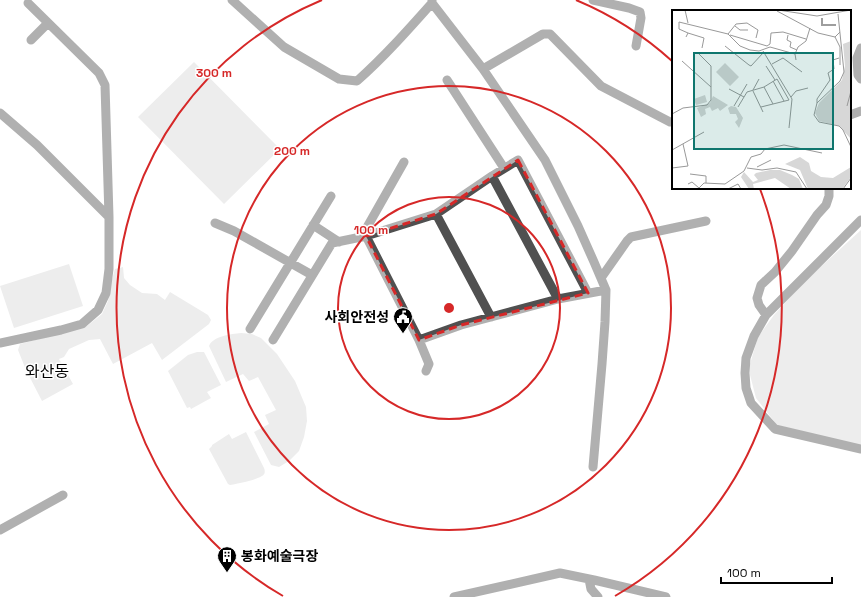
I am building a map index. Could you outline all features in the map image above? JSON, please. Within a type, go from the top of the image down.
[{"type":"street","points":[[232,0],[284,47],[339,79],[357,81],[403,35],[432,1],[483,69],[545,160],[578,226],[606,290],[602,364],[593,467]]},
{"type":"street","points":[[593,0],[631,4],[640,12],[641,18],[636,46]]},
{"type":"street","points":[[0,343],[82,324],[98,310],[106,294],[109,269],[105,85],[99,73],[28,2]]},
{"type":"street","points":[[31,40],[48,22]]},
{"type":"street","points":[[483,69],[543,34],[550,34],[601,86],[670,122]]},
{"type":"street","points":[[861,48],[857,58],[858,75],[861,80]]},
{"type":"street","points":[[446,80],[504,168]]},
{"type":"street","points":[[851,115],[861,111]]},
{"type":"street","points":[[0,113],[37,144],[109,217]]},
{"type":"street","points":[[273,340],[332,243],[366,236],[436,214],[518,160],[588,293]]},
{"type":"street","points":[[404,162],[366,229],[366,236],[419,340],[429,364],[426,371]]},
{"type":"street","points":[[492,176],[558,299]]},
{"type":"street","points":[[766,315],[758,305],[757,298],[761,285],[780,266],[826,205],[829,196],[829,189]]},
{"type":"street","points":[[250,329],[330,196]]},
{"type":"street","points":[[436,214],[491,317]]},
{"type":"street","points":[[861,220],[766,315],[754,336],[746,358],[746,388],[751,403],[775,429],[861,449]]},
{"type":"street","points":[[601,278],[631,237],[706,221]]},
{"type":"street","points":[[215,223],[234,231],[312,275]]},
{"type":"street","points":[[313,226],[338,242]]},
{"type":"street","points":[[419,340],[461,325],[558,299],[606,290]]},
{"type":"street","points":[[0,530],[63,496]]},
{"type":"street","points":[[454,597],[560,574],[589,579],[666,597]]},
{"type":"street","points":[[589,579],[589,593],[598,597]]},
{"type":"highlighted area","points":[[518,160],[588,293],[461,325],[419,340],[366,236],[436,214]]},
{"type":"shaded area","points":[[194,62],[280,149],[224,204],[138,117]]},
{"type":"shaded area","points":[[861,230],[861,446],[777,425],[756,398],[750,375],[750,364],[758,337],[774,315],[804,282]]},
{"type":"shaded area","points":[[69,264],[83,306],[14,328],[0,286]]},
{"type":"shaded area","points":[[123,267],[124,278],[130,285],[142,293],[157,294],[165,300],[170,292],[208,315],[211,320],[209,324],[162,360],[152,343],[113,364],[100,339],[89,340],[69,349],[64,357],[59,359],[73,384],[42,401],[26,370],[18,350],[20,344],[87,326],[102,314],[108,301],[115,269]]},
{"type":"shaded area","points":[[241,333],[252,334],[261,338],[277,354],[295,381],[306,407],[307,421],[304,437],[299,451],[289,461],[279,467],[271,465],[254,432],[269,424],[265,415],[276,410],[258,377],[249,381],[243,374],[226,382],[209,346],[218,338]]},
{"type":"shaded area","points":[[197,352],[204,352],[221,385],[207,392],[211,398],[191,409],[190,407],[187,408],[168,371],[188,355]]},
{"type":"shaded area","points":[[246,432],[265,473],[254,479],[230,485],[228,484],[209,449],[212,445],[229,434],[232,439]]},
{"type":"place","name":"사회안전성","points":[[403,334]]},
{"type":"place","name":"봉화예술극장","points":[[227,573]]},
{"type":"district","name":"와산동","points":[[47,371]]}]
